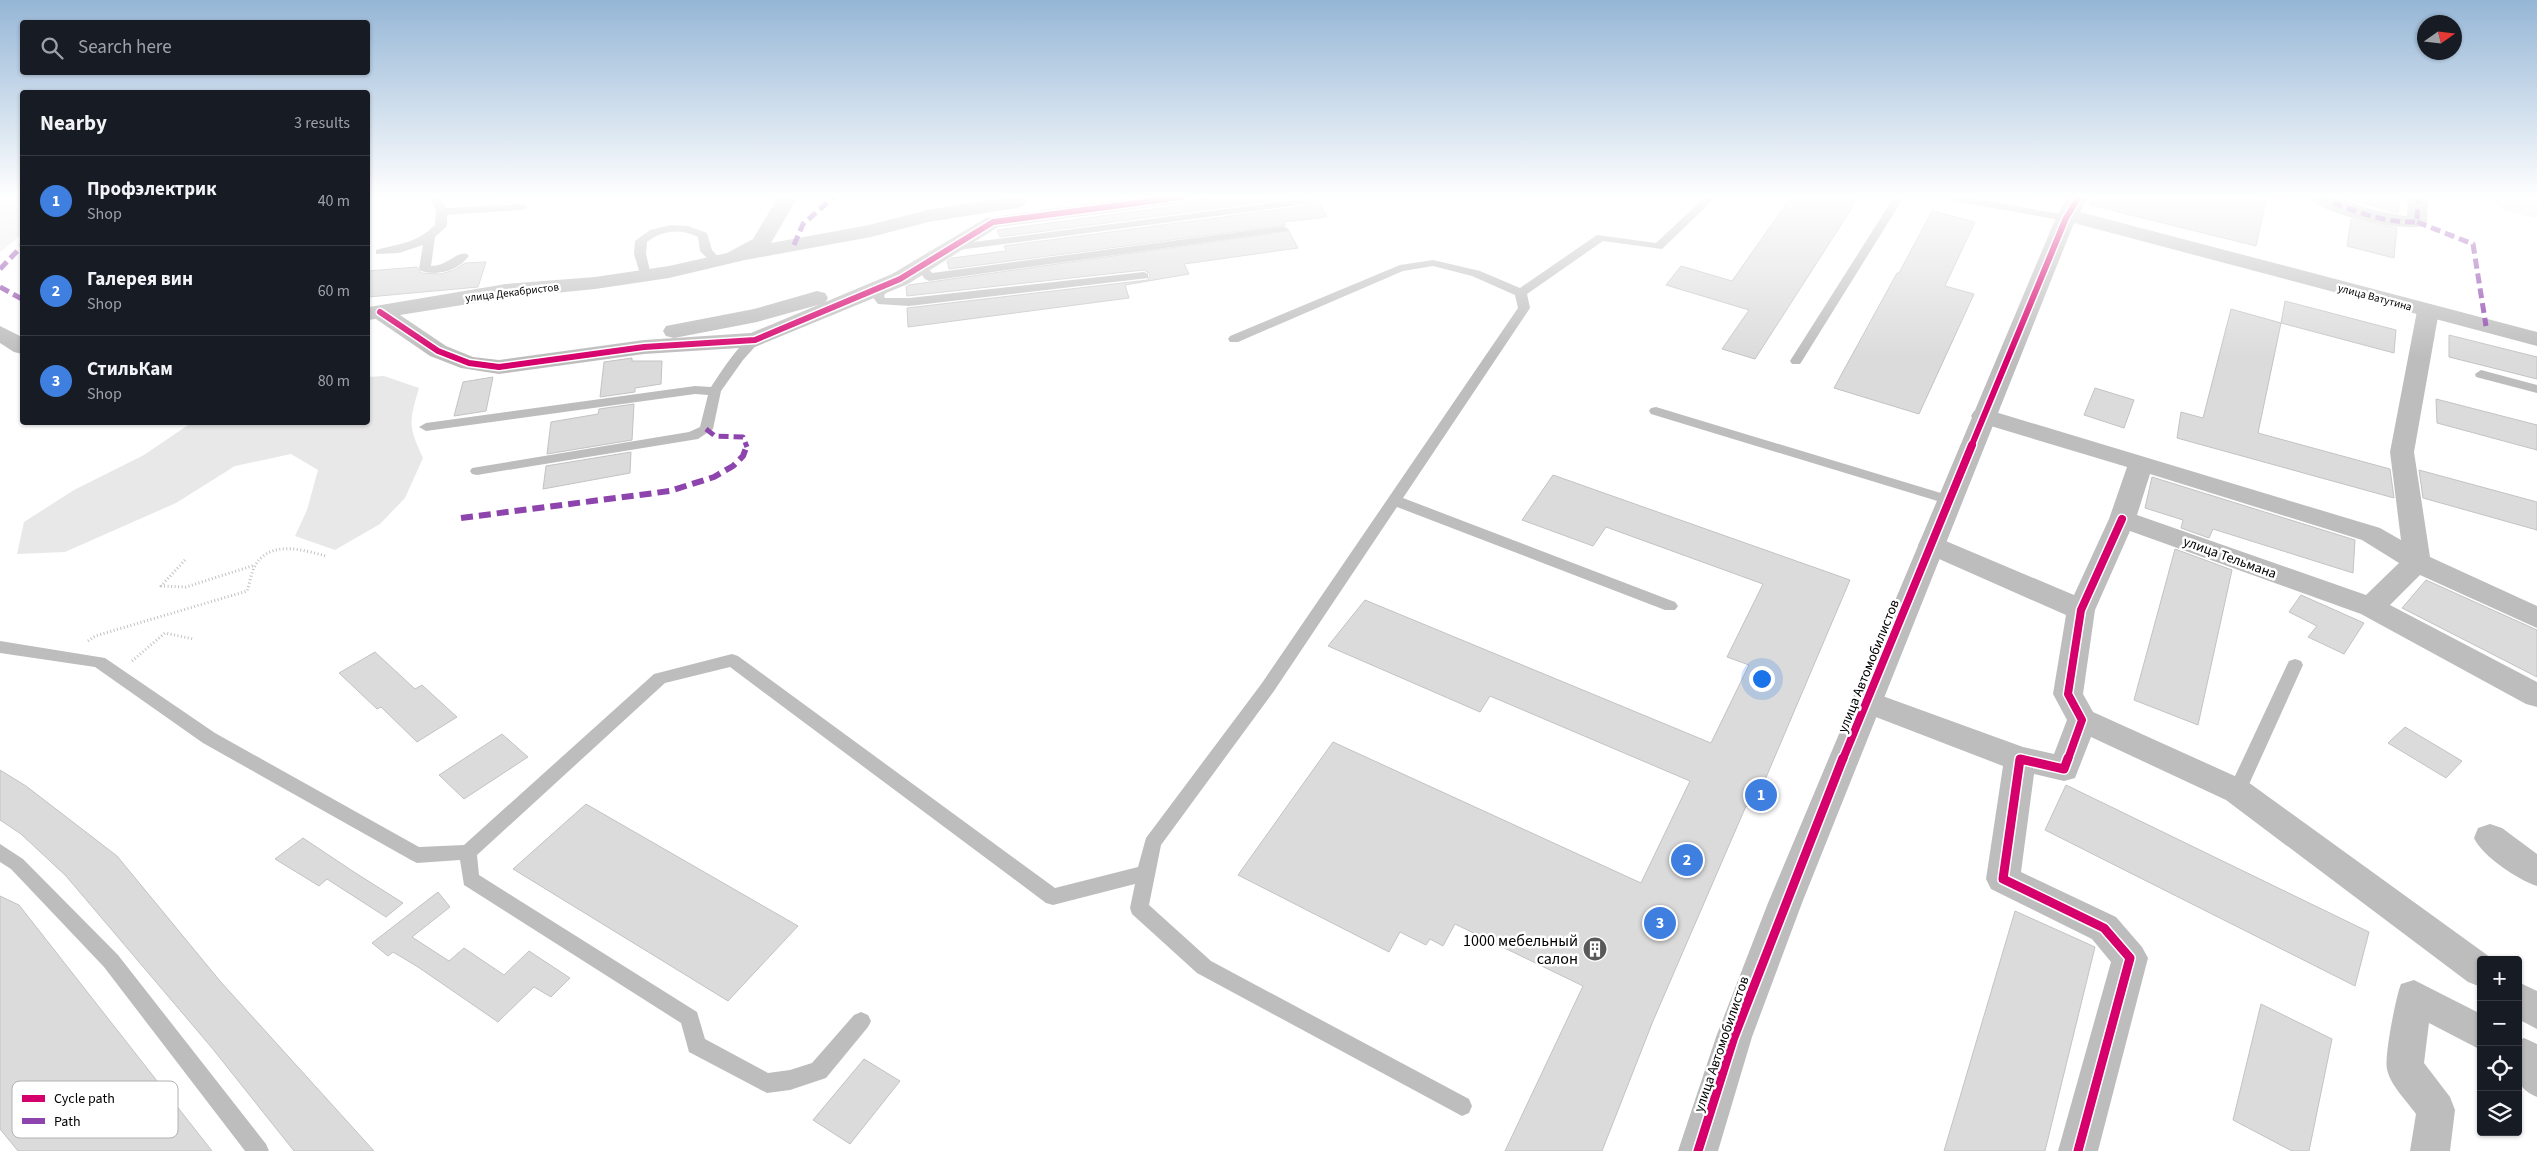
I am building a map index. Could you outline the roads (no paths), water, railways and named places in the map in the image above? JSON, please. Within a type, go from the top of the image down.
[{"type":"street","name":"улица Декабристов","points":[[744,254],[749,251]]},
{"type":"street","name":"улица Декабристов","points":[[374,313],[506,291],[645,275],[717,262],[762,251]]},
{"type":"street","points":[[374,313],[438,351],[469,362],[499,367],[644,347],[755,340],[894,284],[946,251]]},
{"type":"street","name":"улица Автомобилистов","points":[[1698,1151],[1734,1037],[1866,701],[1983,416],[2054,251]]},
{"type":"street","name":"улица Ватутина","points":[[2215,251],[2428,311],[2537,339]]},
{"type":"street","points":[[673,331],[757,315],[819,297],[894,284]]},
{"type":"street","points":[[2418,562],[2402,452],[2428,311]]},
{"type":"street","points":[[0,333],[20,346]]},
{"type":"street","points":[[0,355],[20,353]]},
{"type":"street","points":[[1983,416],[2371,534],[2418,562],[2537,618]]},
{"type":"street","points":[[2141,463],[2122,519],[2081,610],[2068,694],[2082,720],[2237,791],[2477,968]]},
{"type":"street","name":"улица Тельмана","points":[[2122,519],[2371,607],[2537,696]]},
{"type":"street","points":[[1931,545],[2081,610]]},
{"type":"street","points":[[2371,607],[2418,562]]},
{"type":"street","points":[[1866,701],[2020,759],[2064,769],[2082,720]]},
{"type":"street","points":[[2020,759],[2003,879],[2104,928],[2130,958],[2078,1151]]},
{"type":"street","points":[[2490,838],[2537,872]]},
{"type":"street","points":[[2430,1151],[2436,1110],[2405,1068],[2414,996],[2477,1031]]},
{"type":"street","points":[[2522,1001],[2537,1012]]},
{"type":"lane","points":[[380,252],[388,251]]},
{"type":"lane","points":[[428,251],[425,269],[446,269],[454,266],[463,256]]},
{"type":"lane","points":[[640,251],[645,275]]},
{"type":"lane","points":[[706,251],[717,262]]},
{"type":"lane","points":[[920,266],[929,277],[1127,251]]},
{"type":"lane","points":[[1521,293],[1581,251]]},
{"type":"lane","points":[[1796,361],[1865,251]]},
{"type":"lane","points":[[1234,339],[1400,268],[1433,263],[1476,273],[1521,293]]},
{"type":"lane","points":[[894,284],[878,296],[882,301],[909,302],[1144,276]]},
{"type":"lane","points":[[1462,1106],[1204,967],[1139,908],[1152,843],[1268,687],[1524,308],[1521,293]]},
{"type":"lane","points":[[477,471],[693,436],[706,429],[715,391],[739,357],[755,340]]},
{"type":"lane","points":[[2481,374],[2537,389]]},
{"type":"lane","points":[[426,427],[695,390],[715,391]]},
{"type":"lane","points":[[1656,411],[1949,500]]},
{"type":"lane","points":[[1394,500],[1670,606]]},
{"type":"lane","points":[[0,647],[99,662],[209,738],[417,855],[468,852],[660,678],[732,660],[1053,897],[1146,873]]},
{"type":"lane","points":[[2237,791],[2295,665]]},
{"type":"lane","points":[[0,852],[17,864],[111,962],[258,1151]]},
{"type":"lane","points":[[468,852],[470,879],[690,1018],[696,1046],[767,1083],[790,1080],[819,1071],[861,1021]]},
{"type":"place","name":"Профэлектрик","points":[[1761,795]]},
{"type":"place","name":"Галерея вин","points":[[1687,860]]},
{"type":"place","name":"СтильКам","points":[[1660,923]]},
{"type":"place","name":"1000 мебельный салон","points":[[1595,949]]}]
